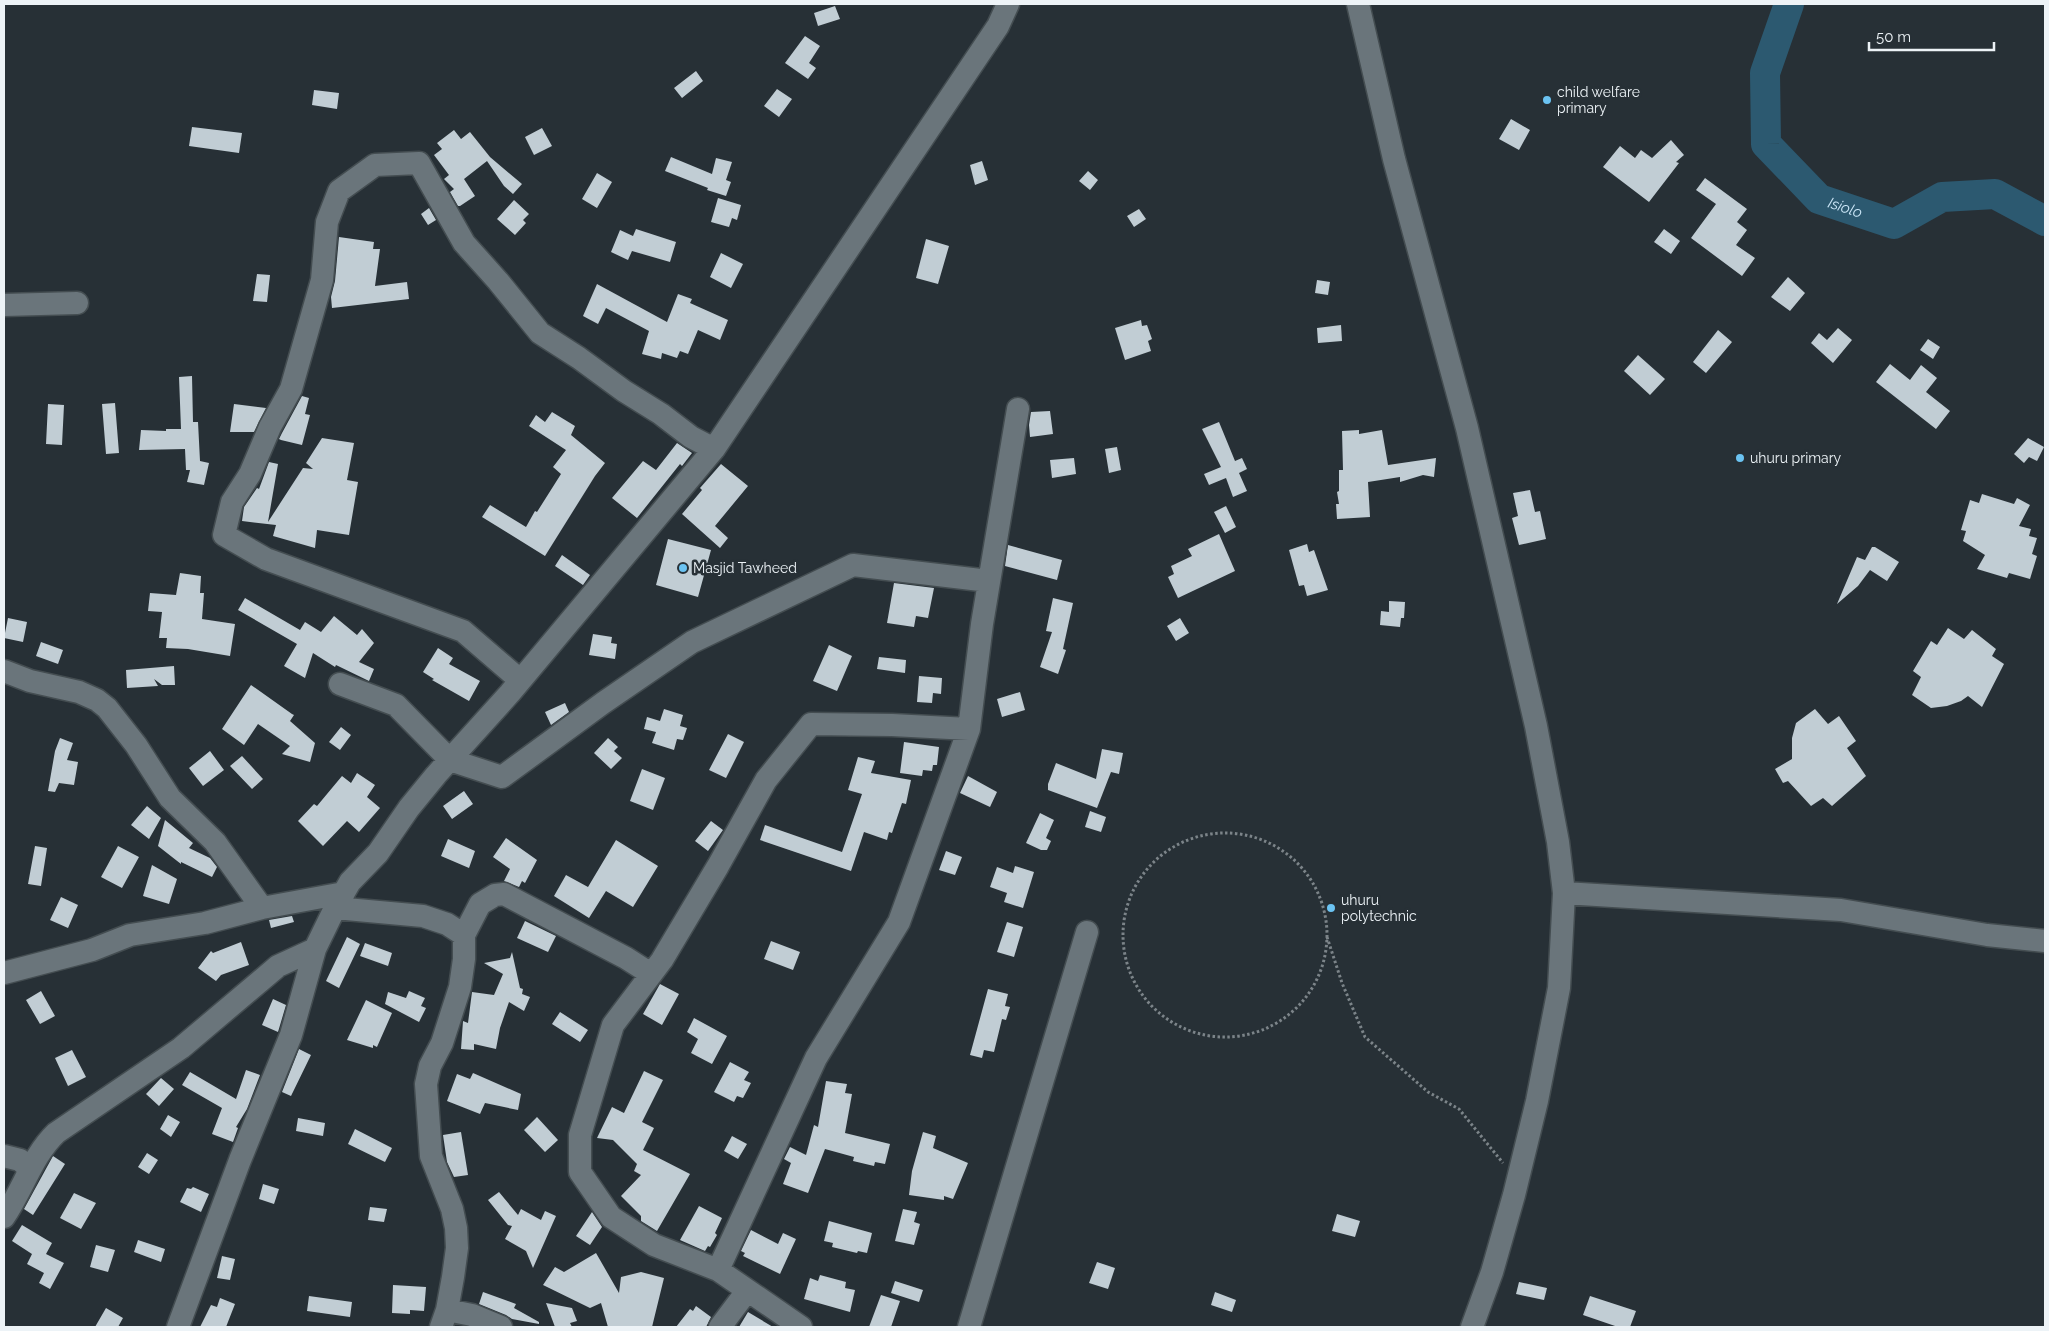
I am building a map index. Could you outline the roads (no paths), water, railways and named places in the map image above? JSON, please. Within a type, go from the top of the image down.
[{"type":"street","points":[[178,1327],[240,1160],[291,1035],[315,949],[350,882],[378,853],[409,808],[520,680],[714,449],[998,26],[1008,4]]},
{"type":"street","points":[[1358,4],[1394,158],[1467,428],[1530,698],[1558,842],[1564,894],[1559,988],[1537,1101],[1518,1181],[1492,1272],[1472,1327]]},
{"type":"street","points":[[520,680],[464,630],[266,559],[224,535],[232,502],[250,474],[270,427],[291,389],[322,280],[327,222],[339,191],[375,165],[419,163],[464,243],[540,333],[661,414],[691,437],[714,449]]},
{"type":"street","points":[[4,304],[77,303]]},
{"type":"street","points":[[718,1270],[816,1058],[899,922],[969,728],[989,581],[1018,409]]},
{"type":"street","points":[[340,684],[396,705],[450,760],[502,777],[602,703],[692,642],[853,565],[989,581]]},
{"type":"street","points":[[4,670],[30,681],[79,692],[96,700],[106,708],[136,744],[170,798],[215,842],[262,908]]},
{"type":"street","points":[[801,1327],[718,1270],[654,1245],[611,1217],[580,1172],[580,1135],[613,1025],[662,960],[713,875],[766,780],[811,724],[969,728]]},
{"type":"street","points":[[501,1327],[472,1315],[444,1319],[457,1248],[456,1228],[452,1209],[430,1156],[426,1084],[430,1066],[442,1043],[460,987],[464,959],[464,935],[480,904],[495,895],[504,894],[626,958],[651,974]]},
{"type":"street","points":[[1564,894],[1841,910],[1987,935],[2045,941]]},
{"type":"street","points":[[4,972],[92,950],[130,934],[205,923],[262,908],[339,900],[423,916],[447,924],[464,935]]},
{"type":"street","points":[[969,1327],[1087,932]]},
{"type":"street","points":[[4,1217],[30,1169],[47,1142],[56,1133],[181,1048],[278,966],[315,949]]},
{"type":"street","points":[[4,1156],[20,1160],[30,1169]]},
{"type":"street","points":[[720,1327],[747,1291]]},
{"type":"waterway","name":"Isiolo","points":[[1789,4],[1765,73],[1766,144],[1819,199],[1894,224],[1942,197],[1995,194],[2045,221]]},
{"type":"place","name":"child welfare primary","points":[[1547,100]]},
{"type":"place","name":"uhuru primary","points":[[1740,458]]},
{"type":"place","name":"Masjid Tawheed","points":[[683,568]]},
{"type":"place","name":"uhuru polytechnic","points":[[1331,908]]}]
